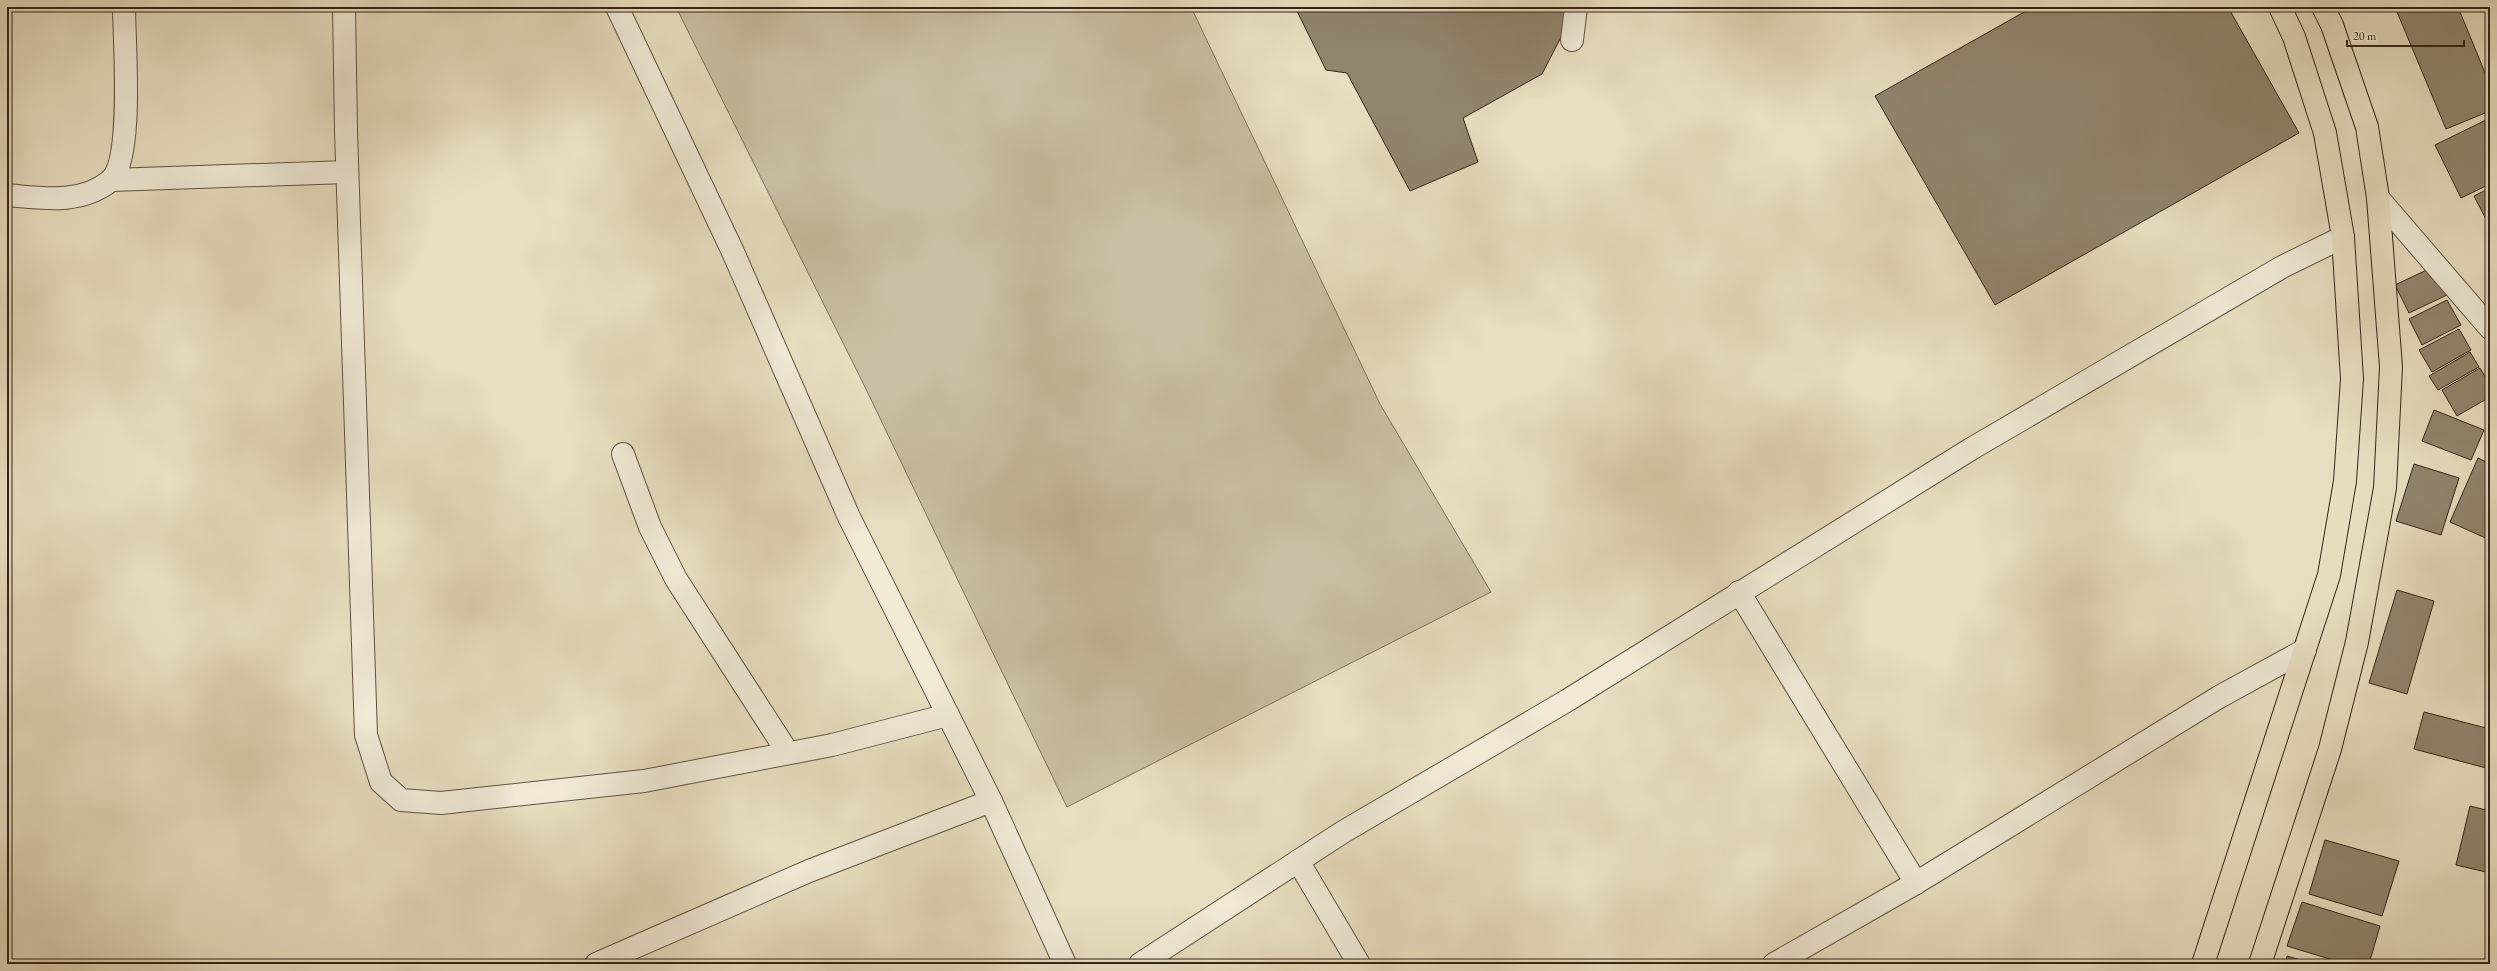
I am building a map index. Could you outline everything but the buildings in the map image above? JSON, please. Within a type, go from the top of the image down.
[{"type":"highway","points":[[2204,964],[2329,575],[2346,481],[2352,379],[2343,237],[2325,133],[2294,37],[2280,7]]},
{"type":"highway","points":[[2260,964],[2330,749],[2357,642],[2386,488],[2391,367],[2378,198],[2367,128],[2332,25],[2323,7]]},
{"type":"street","points":[[111,180],[121,156],[126,131],[124,7]]},
{"type":"street","points":[[344,7],[347,172],[366,735],[380,782],[401,800],[441,803],[644,781],[832,745],[948,715]]},
{"type":"street","points":[[617,7],[733,252],[849,517],[991,801],[1065,964]]},
{"type":"street","points":[[1572,40],[1576,7]]},
{"type":"street","points":[[7,195],[54,199],[75,197],[90,192],[111,180],[347,172]]},
{"type":"street","points":[[2378,198],[2488,328]]},
{"type":"street","points":[[1140,964],[1343,832],[1568,700],[1739,592],[1971,449],[2282,266],[2343,237]]},
{"type":"street","points":[[623,454],[650,527],[676,579],[788,753]]},
{"type":"street","points":[[1739,592],[1916,883]]},
{"type":"street","points":[[1774,964],[1798,956],[2219,697],[2305,650]]},
{"type":"street","points":[[596,964],[809,871],[991,801]]},
{"type":"street","points":[[1298,861],[1359,964]]},
{"type":"shaded area","points":[[676,7],[1191,7],[1380,404],[1491,592],[1067,807],[864,385]]}]
